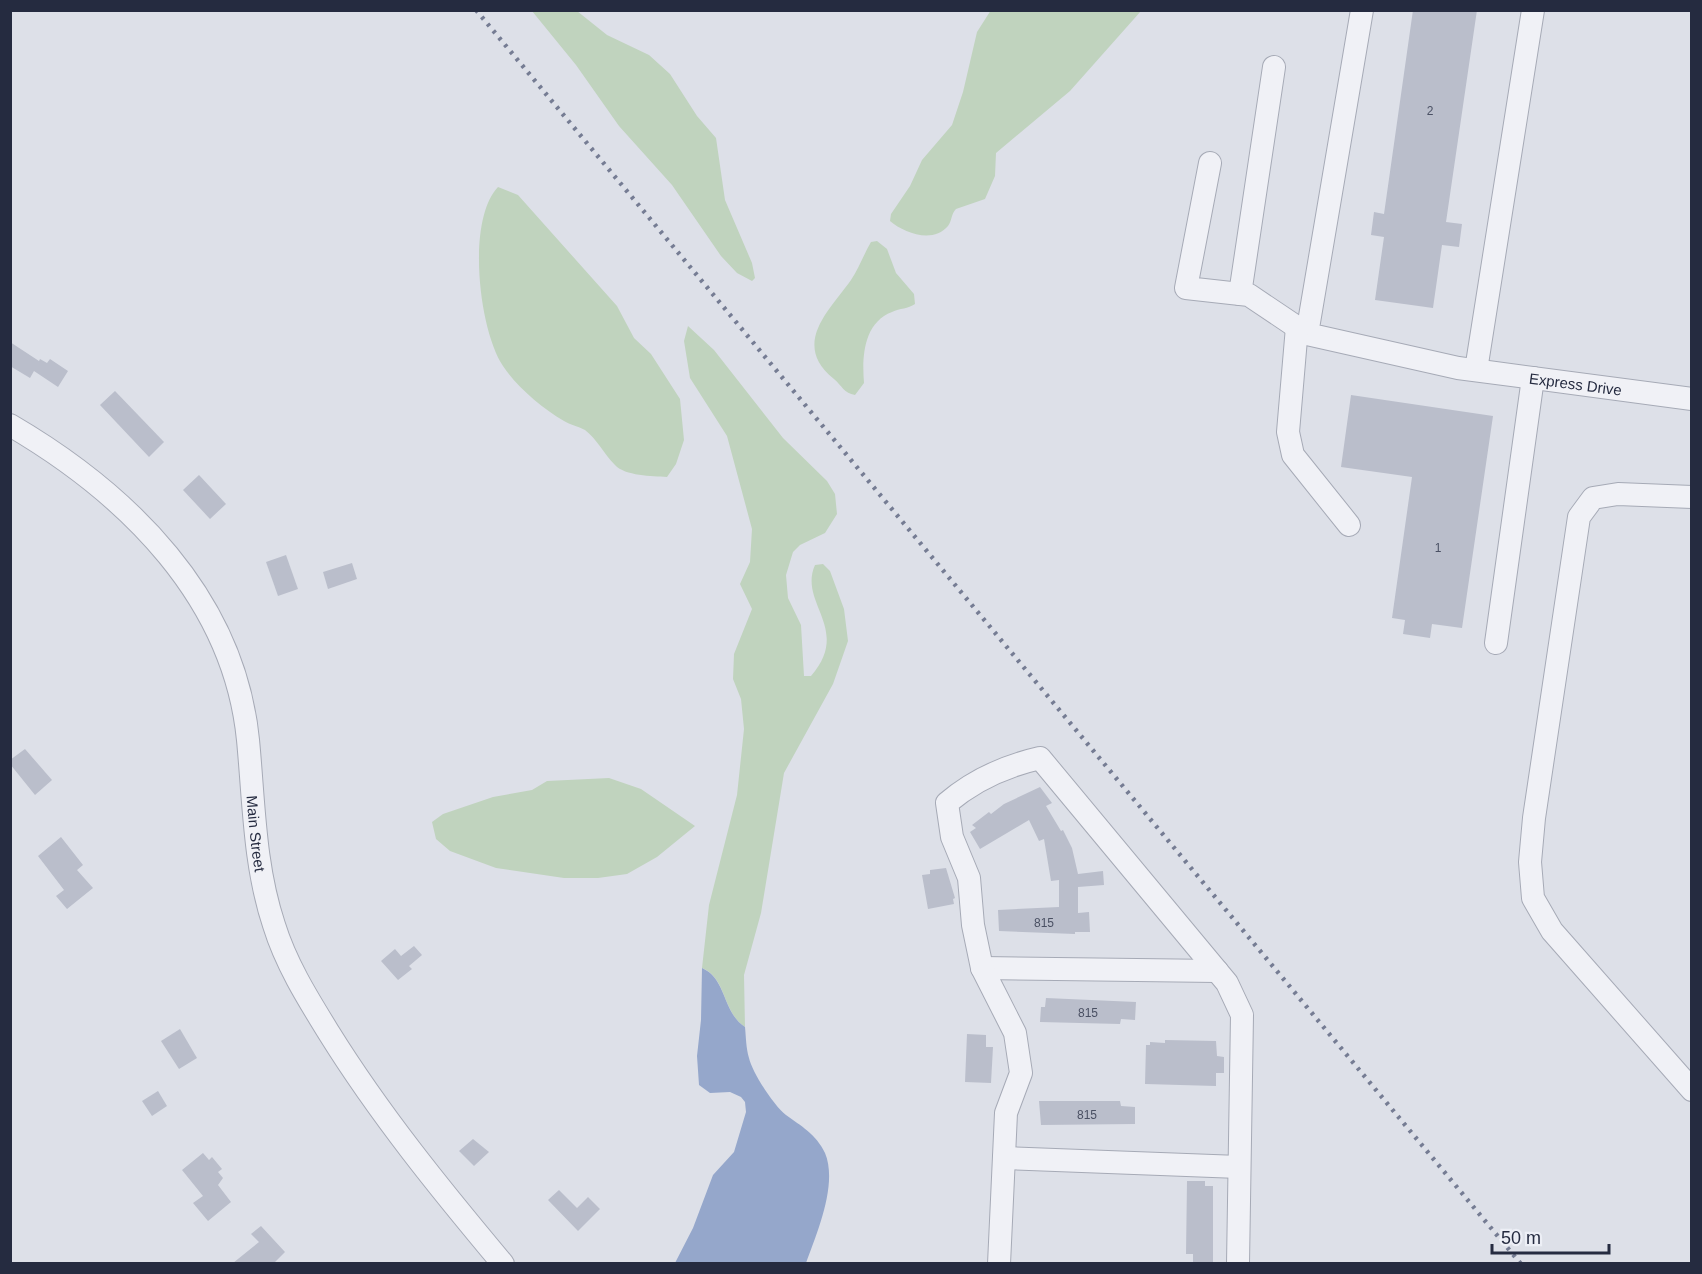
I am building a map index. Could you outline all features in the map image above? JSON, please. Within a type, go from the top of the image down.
[{"type":"street","points":[[1349,525],[1293,455],[1288,432],[1302,330],[1362,10]]},
{"type":"street","points":[[1467,369],[1533,10]]},
{"type":"street","points":[[1240,294],[1274,67]]},
{"type":"street","points":[[1210,163],[1186,288],[1249,295],[1302,330]]},
{"type":"street","name":"Express Drive","points":[[1302,330],[1467,369],[1692,399]]},
{"type":"street","points":[[1496,643],[1533,378]]},
{"type":"street","name":"Main Street","points":[[10,425],[52,451],[107,494],[157,540],[207,608],[236,672],[248,740],[253,818],[262,877],[274,926],[299,985],[350,1066],[404,1143],[503,1263]]},
{"type":"street","points":[[1692,497],[1618,494],[1593,498],[1579,517],[1530,862],[1533,898],[1552,931],[1692,1090]]},
{"type":"street","points":[[999,1263],[1006,1113],[1021,1073],[1016,1034],[982,968],[973,925],[969,878],[952,837],[947,803],[964,789],[1010,765],[1040,758],[1227,983],[1242,1015],[1238,1263]]},
{"type":"street","points":[[982,968],[1217,971]]},
{"type":"street","points":[[1004,1158],[1239,1167]]},
{"type":"green space","points":[[991,10],[1141,11],[1070,91],[996,153],[995,176],[985,199],[956,209],[948,226],[942,231],[927,235],[911,233],[890,221],[891,214],[910,186],[922,160],[952,125],[963,92],[977,32]]},
{"type":"green space","points":[[532,11],[577,11],[607,35],[649,55],[670,74],[697,116],[716,138],[725,200],[752,263],[755,278],[752,281],[737,273],[721,256],[672,185],[619,126],[576,65]]},
{"type":"green space","points":[[498,187],[518,195],[617,306],[634,338],[651,354],[680,399],[684,440],[676,464],[667,477],[639,475],[619,469],[589,434],[547,410],[515,382],[503,366],[488,328],[479,276],[482,224],[488,203]]},
{"type":"green space","points":[[877,241],[887,249],[896,273],[914,294],[915,304],[882,317],[875,324],[864,352],[864,383],[855,395],[846,391],[821,366],[815,353],[815,340],[818,328],[857,271],[871,242]]},
{"type":"green space","points":[[688,326],[714,350],[783,438],[827,481],[835,494],[837,514],[825,533],[800,545],[793,552],[786,575],[788,598],[801,625],[804,676],[811,676],[822,659],[827,644],[826,630],[813,592],[812,579],[815,565],[823,564],[830,571],[844,609],[848,641],[833,684],[784,773],[761,913],[744,975],[745,1027],[732,1013],[716,979],[702,968],[709,905],[737,795],[744,729],[741,699],[733,679],[734,654],[752,609],[740,584],[750,562],[752,529],[727,436],[690,378],[684,341]]},
{"type":"green space","points":[[609,778],[641,789],[695,826],[657,857],[627,874],[598,878],[564,878],[496,868],[450,851],[436,839],[432,822],[443,814],[493,797],[532,790],[547,781]]},
{"type":"water","points":[[702,968],[716,980],[732,1013],[745,1027],[749,1058],[764,1088],[781,1111],[813,1136],[825,1153],[828,1165],[828,1194],[806,1263],[675,1263],[693,1228],[713,1175],[734,1152],[746,1112],[745,1102],[741,1097],[730,1092],[710,1093],[699,1085],[697,1056],[701,1020]]},
{"type":"building","points":[[1413,10],[1477,10],[1446,222],[1462,224],[1459,247],[1442,245],[1433,308],[1375,300],[1384,237],[1371,235],[1374,212],[1384,214]]},
{"type":"building","points":[[10,342],[39,361],[40,359],[47,363],[50,359],[68,371],[58,387],[34,371],[30,378],[10,366]]},
{"type":"building","points":[[115,391],[164,442],[149,457],[100,405]]},
{"type":"building","points":[[1351,395],[1493,416],[1462,628],[1432,624],[1430,638],[1403,634],[1405,620],[1392,618],[1412,477],[1341,467]]},
{"type":"building","points":[[199,475],[226,504],[210,519],[183,490]]},
{"type":"building","points":[[286,555],[298,589],[278,596],[266,562]]},
{"type":"building","points":[[352,563],[357,579],[328,589],[323,572]]},
{"type":"building","points":[[25,749],[52,780],[35,795],[10,764],[10,760]]},
{"type":"building","points":[[1040,787],[1052,803],[1046,806],[1061,831],[1063,830],[1072,848],[1078,874],[1103,871],[1104,885],[1078,887],[1078,913],[1089,912],[1090,932],[1075,932],[1075,934],[999,931],[998,910],[1059,907],[1059,880],[1051,881],[1044,839],[1039,841],[1029,820],[980,849],[970,832],[976,828],[972,825],[989,812],[991,814],[1004,804]]},
{"type":"building","points":[[61,837],[83,865],[77,870],[93,888],[67,909],[56,896],[64,890],[38,856]]},
{"type":"building","points":[[946,868],[955,898],[953,899],[954,904],[928,909],[922,875],[930,874],[930,870]]},
{"type":"building","points":[[414,946],[422,955],[409,966],[412,969],[398,980],[381,961],[395,949],[401,956]]},
{"type":"building","points":[[1046,998],[1136,1002],[1135,1020],[1121,1019],[1120,1024],[1040,1022],[1041,1007],[1045,1007]]},
{"type":"building","points":[[180,1029],[197,1058],[179,1069],[161,1041]]},
{"type":"building","points":[[967,1034],[986,1035],[986,1047],[993,1047],[991,1083],[965,1082]]},
{"type":"building","points":[[1165,1040],[1216,1041],[1217,1056],[1224,1057],[1224,1073],[1216,1073],[1216,1086],[1145,1084],[1146,1045],[1150,1045],[1150,1042],[1165,1043]]},
{"type":"building","points":[[158,1091],[167,1106],[152,1116],[142,1101]]},
{"type":"building","points":[[1039,1101],[1120,1101],[1121,1106],[1135,1107],[1135,1124],[1041,1125]]},
{"type":"building","points":[[473,1139],[489,1152],[474,1166],[459,1151]]},
{"type":"building","points":[[203,1153],[209,1160],[212,1157],[222,1169],[218,1172],[223,1178],[218,1185],[231,1202],[208,1221],[193,1203],[203,1196],[182,1170]]},
{"type":"building","points":[[1187,1181],[1205,1181],[1205,1186],[1213,1186],[1213,1263],[1193,1263],[1193,1254],[1186,1254]]},
{"type":"building","points":[[559,1190],[577,1208],[588,1197],[600,1209],[578,1231],[548,1200]]},
{"type":"building","points":[[261,1226],[285,1252],[274,1263],[233,1263],[259,1242],[251,1234]]},
{"type":"railway","points":[[476,10],[1521,1264]]}]
